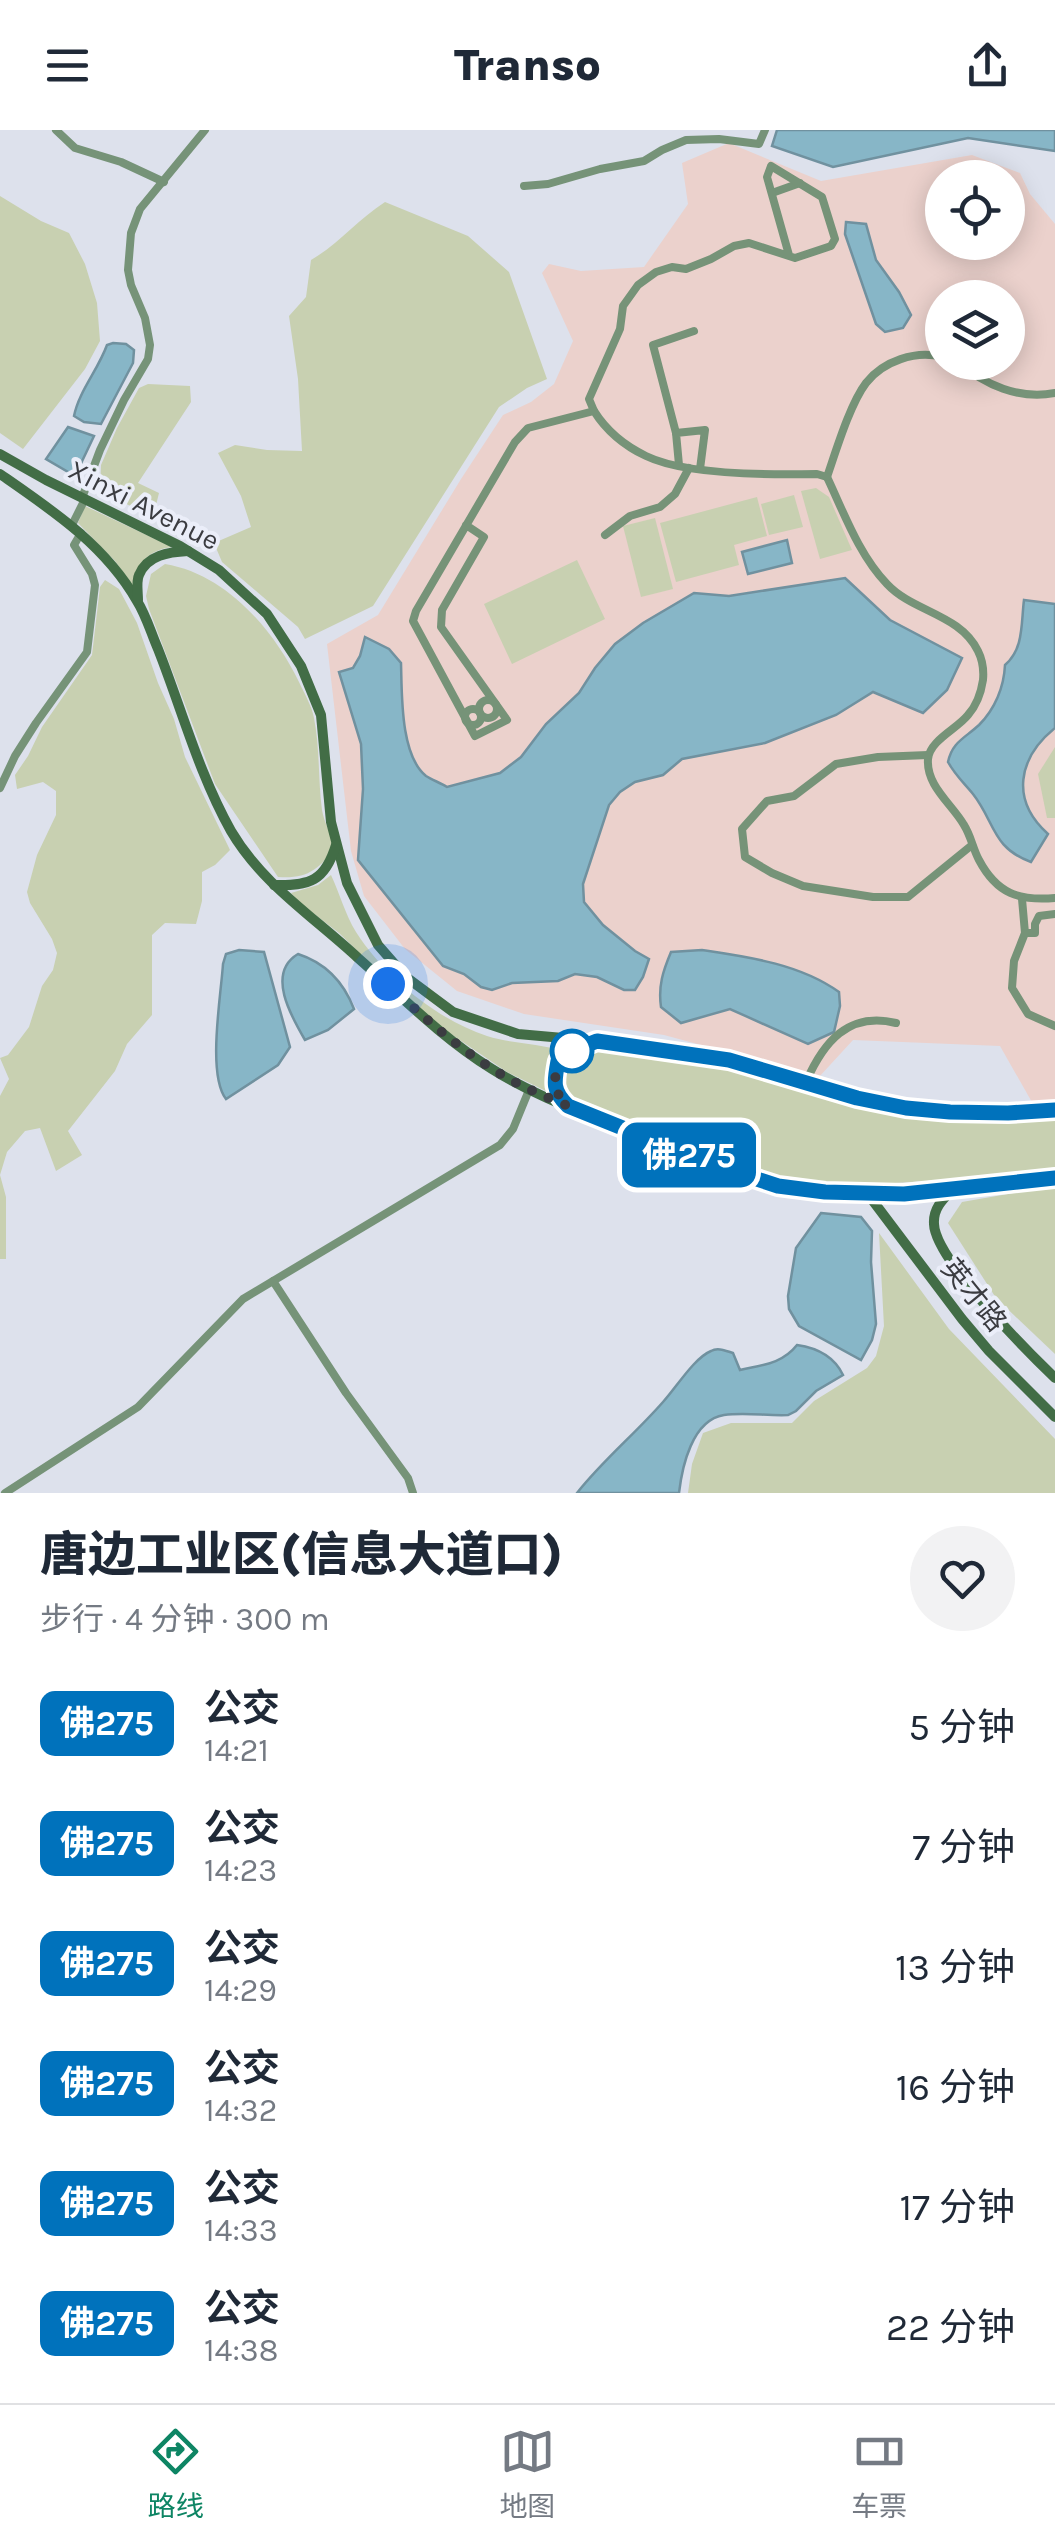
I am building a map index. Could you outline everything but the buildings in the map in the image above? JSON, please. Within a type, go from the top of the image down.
[{"type":"main road","name":"Xinxi Avenue","points":[[0,454],[189,551],[219,570],[267,614],[302,666],[322,715],[331,822],[348,884],[378,944],[406,977],[453,1012],[518,1034],[729,1060],[857,1098],[906,1108],[989,1113],[1055,1110]]},
{"type":"main road","name":"Xinxi Avenue","points":[[0,474],[76,529],[114,567],[138,602],[209,788],[233,834],[258,868],[288,900],[441,1032],[490,1068],[568,1106],[717,1166],[778,1186],[825,1192],[904,1194],[1055,1178]]},
{"type":"main road","points":[[138,602],[138,576],[151,560],[167,552],[189,551]]},
{"type":"main road","points":[[274,885],[300,886],[323,875],[337,844]]},
{"type":"main road","points":[[568,1106],[558,1097],[558,1061],[597,1041]]},
{"type":"main road","points":[[952,1190],[939,1204],[934,1227],[941,1246],[989,1308],[1055,1378]]},
{"type":"main road","name":"英才路","points":[[868,1193],[989,1351],[1055,1416]]},
{"type":"main road","points":[[934,1284],[938,1270],[946,1264],[956,1267]]},
{"type":"street","points":[[56,130],[75,148],[121,162],[164,182]]},
{"type":"street","points":[[0,788],[26,740],[87,652],[95,585],[74,545],[76,529],[83,498],[116,416],[148,358],[150,344],[128,270],[131,234],[140,209],[205,130]]},
{"type":"street","points":[[524,186],[644,161],[686,140],[759,144],[766,130]]},
{"type":"street","points":[[789,255],[767,176],[771,166],[822,196],[835,238],[831,246],[795,258],[749,243],[686,268],[656,272],[638,285],[623,306],[620,329],[589,398],[602,423],[648,457],[695,468],[827,477]]},
{"type":"street","points":[[772,192],[801,182]]},
{"type":"street","points":[[679,465],[676,433],[654,345],[694,331]]},
{"type":"street","points":[[925,354],[892,361],[866,382],[827,477],[862,550],[888,586],[955,624],[978,650],[984,667],[977,703],[928,755],[929,772],[938,790],[966,827],[987,873],[1000,887],[1022,899],[1055,898]]},
{"type":"street","points":[[980,380],[1022,394],[1055,393]]},
{"type":"street","points":[[466,526],[484,537],[442,610],[441,626],[506,720],[475,736],[414,621],[416,611],[520,434],[528,428],[594,410]]},
{"type":"street","points":[[604,535],[630,516],[660,508],[695,468],[705,430],[676,433]]},
{"type":"street","points":[[466,721],[470,710],[493,716],[496,705]]},
{"type":"street","points":[[928,755],[836,764],[794,796],[767,801],[742,829],[745,857],[772,874],[803,886],[873,897],[908,897],[972,845]]},
{"type":"street","points":[[1022,899],[1026,933],[1014,961],[1012,988],[1028,1014],[1055,1026]]},
{"type":"street","points":[[1026,933],[1035,933],[1039,916],[1055,914]]},
{"type":"street","points":[[806,1082],[817,1056],[836,1034],[854,1024],[883,1020],[896,1023]]},
{"type":"street","points":[[5,1493],[138,1407],[243,1299],[500,1145],[513,1129],[530,1090]]},
{"type":"street","points":[[273,1281],[346,1393],[408,1478],[414,1493]]},
{"type":"shaded area","points":[[729,143],[821,181],[925,163],[925,260],[1025,260],[1025,184],[1055,224],[1055,1102],[1033,1104],[1000,1046],[853,1040],[819,1077],[664,1035],[524,1014],[457,991],[405,949],[364,896],[351,851],[327,644],[378,615],[503,415],[531,402],[554,384],[573,341],[542,273],[549,264],[581,271],[644,267],[688,204],[682,163]]},
{"type":"shaded area","points":[[972,155],[985,160],[943,160]]},
{"type":"green space","points":[[0,196],[69,233],[85,264],[97,303],[100,341],[85,369],[23,449],[0,433]]},
{"type":"green space","points":[[385,202],[468,236],[509,272],[547,379],[499,407],[373,606],[305,639],[298,627],[222,562],[214,543],[251,527],[241,496],[218,453],[235,445],[302,451],[289,316],[306,297],[311,260]]},
{"type":"green space","points":[[148,384],[190,386],[191,402],[138,483],[159,493],[153,517],[100,491],[101,465],[117,428],[139,388]]},
{"type":"green space","points":[[816,488],[829,497],[852,550],[820,559],[801,491]]},
{"type":"green space","points":[[794,495],[803,527],[769,535],[761,504]]},
{"type":"green space","points":[[757,497],[767,536],[734,545],[739,565],[676,582],[660,523]]},
{"type":"green space","points":[[85,506],[172,547],[145,559],[133,586],[78,523]]},
{"type":"green space","points":[[655,518],[673,589],[641,597],[623,526]]},
{"type":"green space","points":[[577,560],[605,619],[512,664],[484,604]]},
{"type":"green space","points":[[165,564],[208,579],[245,607],[276,643],[308,700],[316,729],[322,810],[336,846],[312,871],[278,877],[215,784],[146,596],[151,574]]},
{"type":"green space","points":[[105,580],[119,589],[137,623],[185,757],[230,850],[202,872],[202,901],[196,924],[165,923],[152,935],[152,1015],[127,1044],[115,1071],[68,1131],[82,1155],[56,1171],[40,1128],[25,1131],[7,1152],[0,1175],[0,1096],[9,1079],[0,1058],[8,1055],[29,1027],[57,953],[27,892],[37,855],[56,815],[56,791],[43,782],[17,789],[15,775],[42,727],[92,655],[100,587]]},
{"type":"green space","points":[[1055,747],[1055,818],[1047,818],[1038,774]]},
{"type":"green space","points":[[331,875],[356,932],[382,965],[413,994],[449,1019],[487,1036],[563,1051],[551,1071],[552,1094],[507,1072],[442,1028],[291,893],[318,885]]},
{"type":"green space","points":[[585,1051],[740,1067],[884,1108],[959,1119],[1055,1117],[1055,1173],[816,1188],[774,1179],[700,1155],[580,1106],[565,1092],[561,1077],[568,1063]]},
{"type":"green space","points":[[0,1175],[6,1197],[6,1259],[0,1259]]},
{"type":"green space","points":[[1055,1186],[1055,1354],[996,1298],[948,1223],[962,1202]]},
{"type":"green space","points":[[879,1233],[949,1329],[1055,1439],[1055,1493],[688,1493],[692,1464],[703,1433],[731,1423],[792,1423],[814,1401],[867,1368],[876,1356],[884,1326]]},
{"type":"water","points":[[777,130],[1055,130],[1055,151],[968,138],[833,167],[772,146]]},
{"type":"water","points":[[846,222],[866,224],[876,260],[911,315],[903,328],[885,332],[876,324],[845,234]]},
{"type":"water","points":[[126,344],[134,350],[133,363],[101,424],[84,422],[74,416],[76,407],[107,345]]},
{"type":"water","points":[[68,427],[94,436],[75,476],[46,459]]},
{"type":"water","points":[[787,540],[792,563],[748,574],[742,552]]},
{"type":"water","points":[[845,578],[890,620],[962,658],[947,690],[923,713],[873,692],[836,715],[765,743],[682,759],[663,775],[635,782],[620,792],[609,805],[583,884],[584,902],[603,925],[649,959],[635,990],[575,974],[558,981],[512,983],[492,990],[481,987],[464,974],[443,966],[358,860],[363,789],[361,744],[339,672],[353,668],[365,637],[389,649],[401,663],[402,706],[411,754],[426,776],[447,787],[500,773],[521,757],[546,724],[579,693],[615,644],[694,593],[729,596]]},
{"type":"water","points":[[1024,600],[1055,604],[1055,728],[1033,752],[1023,780],[1028,807],[1048,834],[1031,862],[1001,842],[980,804],[948,762],[956,745],[985,719],[998,697],[1005,665],[1019,643]]},
{"type":"water","points":[[239,950],[264,952],[290,1047],[278,1065],[226,1099],[217,1072],[218,1014],[226,954]]},
{"type":"water","points":[[702,950],[774,963],[824,982],[839,992],[834,1032],[808,1044],[730,1009],[681,1023],[661,1007],[664,972],[671,952]]},
{"type":"water","points":[[298,954],[333,975],[354,1009],[328,1030],[305,1040],[288,1007],[282,983],[289,962]]},
{"type":"water","points":[[821,1213],[861,1217],[872,1231],[876,1324],[861,1360],[799,1326],[789,1309],[796,1248]]},
{"type":"water","points":[[797,1345],[824,1354],[843,1375],[788,1415],[732,1414],[713,1419],[696,1435],[679,1493],[577,1493],[705,1355],[716,1349],[733,1353],[740,1370],[778,1360]]},
{"type":"bus line","name":"佛275","points":[[1055,1110],[1008,1113],[906,1108],[857,1098],[729,1060],[597,1041],[558,1061],[555,1078],[558,1097],[568,1106],[717,1166],[778,1186],[825,1192],[904,1194],[1055,1178]]},
{"type":"route","points":[[388,984],[441,1032],[490,1068],[568,1106],[558,1097],[555,1078],[558,1061],[572,1051]]}]
